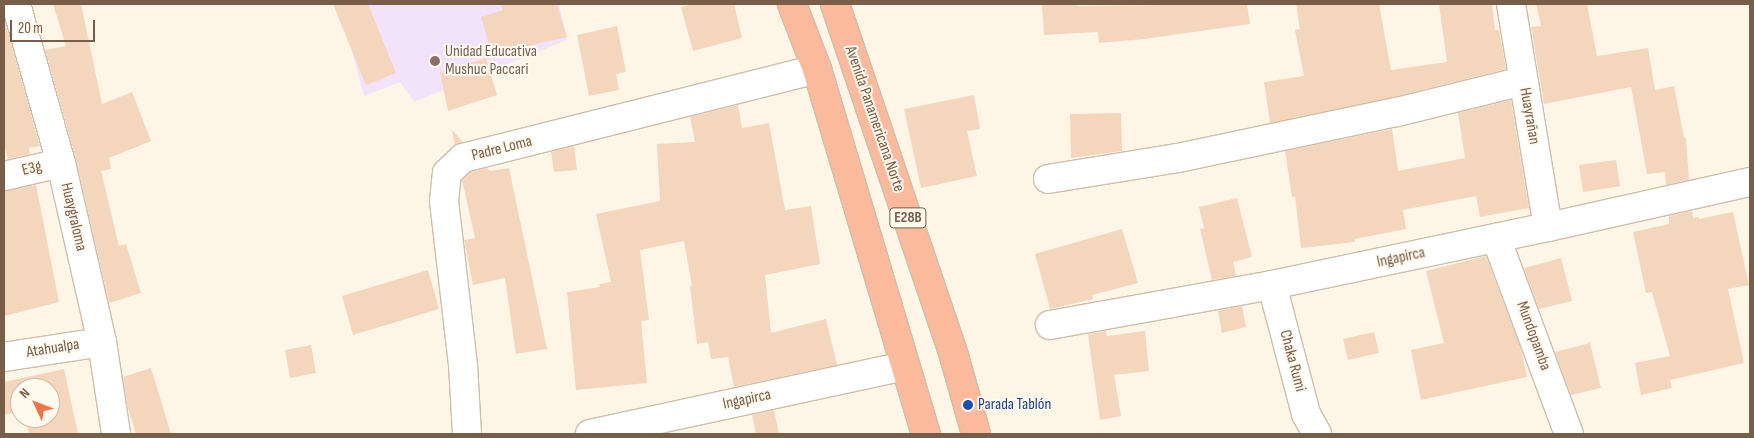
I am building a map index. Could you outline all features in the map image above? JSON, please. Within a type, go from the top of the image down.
[{"type":"highway","name":"E28B","points":[[792,4],[817,70],[904,366],[926,434]]},
{"type":"highway","name":"Avenida Panamericana Norte","points":[[835,4],[954,356],[976,434]]},
{"type":"street","name":"Huaygraloma","points":[[16,4],[61,163],[102,342],[116,434]]},
{"type":"street","name":"Huayrañan","points":[[1511,4],[1548,227]]},
{"type":"street","name":"Padre Loma","points":[[467,434],[463,365],[444,201],[447,173],[463,158],[817,70]]},
{"type":"street","points":[[1048,179],[1178,158],[1396,112],[1523,81]]},
{"type":"street","name":"E3g","points":[[4,176],[61,163]]},
{"type":"street","name":"Ingapirca","points":[[1050,325],[1272,285],[1750,182]]},
{"type":"street","name":"Mundopamba","points":[[1496,238],[1569,434]]},
{"type":"street","name":"Chaka Rumi","points":[[1272,285],[1306,414],[1317,434]]},
{"type":"street","name":"Atahualpa","points":[[4,357],[102,342]]},
{"type":"street","name":"Ingapirca","points":[[590,434],[904,366]]},
{"type":"shaded area","name":"Unidad Educativa Mushuc Paccari","points":[[339,4],[559,4],[567,40],[414,102],[400,82],[364,96]]},
{"type":"building","points":[[53,4],[81,4],[102,104],[132,92],[151,141],[109,158],[111,169],[101,171],[119,246],[126,244],[141,293],[109,303],[76,159],[45,50],[66,46]]},
{"type":"building","points":[[333,4],[368,4],[396,73],[366,85]]},
{"type":"building","points":[[501,4],[557,4],[567,37],[492,54],[481,17],[503,10]]},
{"type":"building","points":[[693,4],[734,4],[742,38],[693,51],[681,7]]},
{"type":"building","points":[[1042,4],[1077,4],[1077,6],[1247,4],[1250,24],[1144,39],[1099,43],[1098,32],[1044,35]]},
{"type":"building","points":[[1296,4],[1379,4],[1391,70],[1447,62],[1439,4],[1492,4],[1495,30],[1499,30],[1506,69],[1394,97],[1270,123],[1264,82],[1304,76],[1295,30],[1300,29]]},
{"type":"building","points":[[1536,4],[1587,4],[1597,56],[1648,48],[1655,90],[1674,86],[1684,138],[1686,138],[1689,180],[1666,185],[1665,172],[1647,174],[1631,87],[1544,104],[1531,27],[1541,26]]},
{"type":"building","points":[[4,18],[40,146],[29,148],[30,154],[8,159],[4,146]]},
{"type":"building","points":[[617,26],[626,72],[616,74],[619,90],[589,96],[577,35]]},
{"type":"building","points":[[486,58],[497,95],[448,111],[440,72]]},
{"type":"building","points":[[974,95],[980,129],[967,131],[977,176],[921,188],[904,109]]},
{"type":"building","points":[[1511,100],[1529,208],[1480,217],[1476,196],[1403,210],[1406,229],[1355,239],[1355,242],[1301,248],[1295,196],[1292,197],[1285,151],[1392,129],[1398,171],[1465,158],[1458,113]]},
{"type":"building","points":[[738,105],[742,128],[769,123],[785,210],[811,206],[820,264],[765,275],[771,333],[826,319],[837,365],[734,387],[728,357],[711,359],[708,342],[697,344],[690,286],[692,286],[684,241],[640,250],[649,320],[641,321],[647,383],[576,390],[567,292],[600,287],[599,284],[611,282],[596,214],[660,201],[657,144],[695,142],[690,117]]},
{"type":"building","points":[[1121,113],[1122,151],[1071,158],[1070,114]]},
{"type":"building","points":[[452,130],[463,142],[455,145]]},
{"type":"building","points":[[574,146],[577,170],[554,172],[551,152]]},
{"type":"building","points":[[1616,160],[1620,186],[1583,192],[1579,165]]},
{"type":"building","points":[[487,168],[490,171],[509,168],[547,349],[516,354],[505,278],[473,285],[464,240],[475,238],[462,180],[471,172]]},
{"type":"building","points":[[36,185],[59,302],[4,316],[4,191]]},
{"type":"building","points":[[1237,198],[1252,257],[1233,262],[1236,276],[1212,280],[1200,229],[1204,228],[1199,207]]},
{"type":"building","points":[[1692,211],[1693,218],[1699,217],[1699,219],[1733,212],[1749,285],[1728,289],[1744,363],[1670,380],[1672,388],[1641,395],[1635,363],[1670,356],[1652,292],[1646,293],[1633,232],[1669,224],[1669,216]]},
{"type":"building","points":[[1122,229],[1138,283],[1092,295],[1093,299],[1050,309],[1035,254]]},
{"type":"building","points":[[1486,256],[1521,349],[1527,377],[1421,400],[1411,350],[1444,343],[1426,271]]},
{"type":"building","points":[[1561,258],[1572,301],[1539,309],[1524,268]]},
{"type":"building","points":[[428,270],[439,309],[353,335],[342,296]]},
{"type":"building","points":[[1242,306],[1246,327],[1222,333],[1218,311]]},
{"type":"building","points":[[1106,331],[1107,336],[1145,331],[1149,371],[1114,375],[1121,416],[1100,420],[1088,334]]},
{"type":"building","points":[[1374,332],[1379,353],[1348,360],[1343,339]]},
{"type":"building","points":[[1590,343],[1601,388],[1571,395],[1555,352]]},
{"type":"building","points":[[311,345],[316,373],[290,378],[285,350]]},
{"type":"building","points":[[151,368],[171,434],[136,434],[128,408],[123,377]]},
{"type":"building","points":[[64,369],[78,434],[29,434],[28,428],[60,428],[60,378],[22,378]]},
{"type":"building","points":[[10,381],[10,414],[4,415],[4,382]]},
{"type":"building","points":[[774,410],[779,434],[756,434],[752,415]]},
{"type":"place","name":"Unidad Educativa Mushuc Paccari","points":[[435,61]]},
{"type":"place","name":"Parada Tablón","points":[[968,405]]}]
